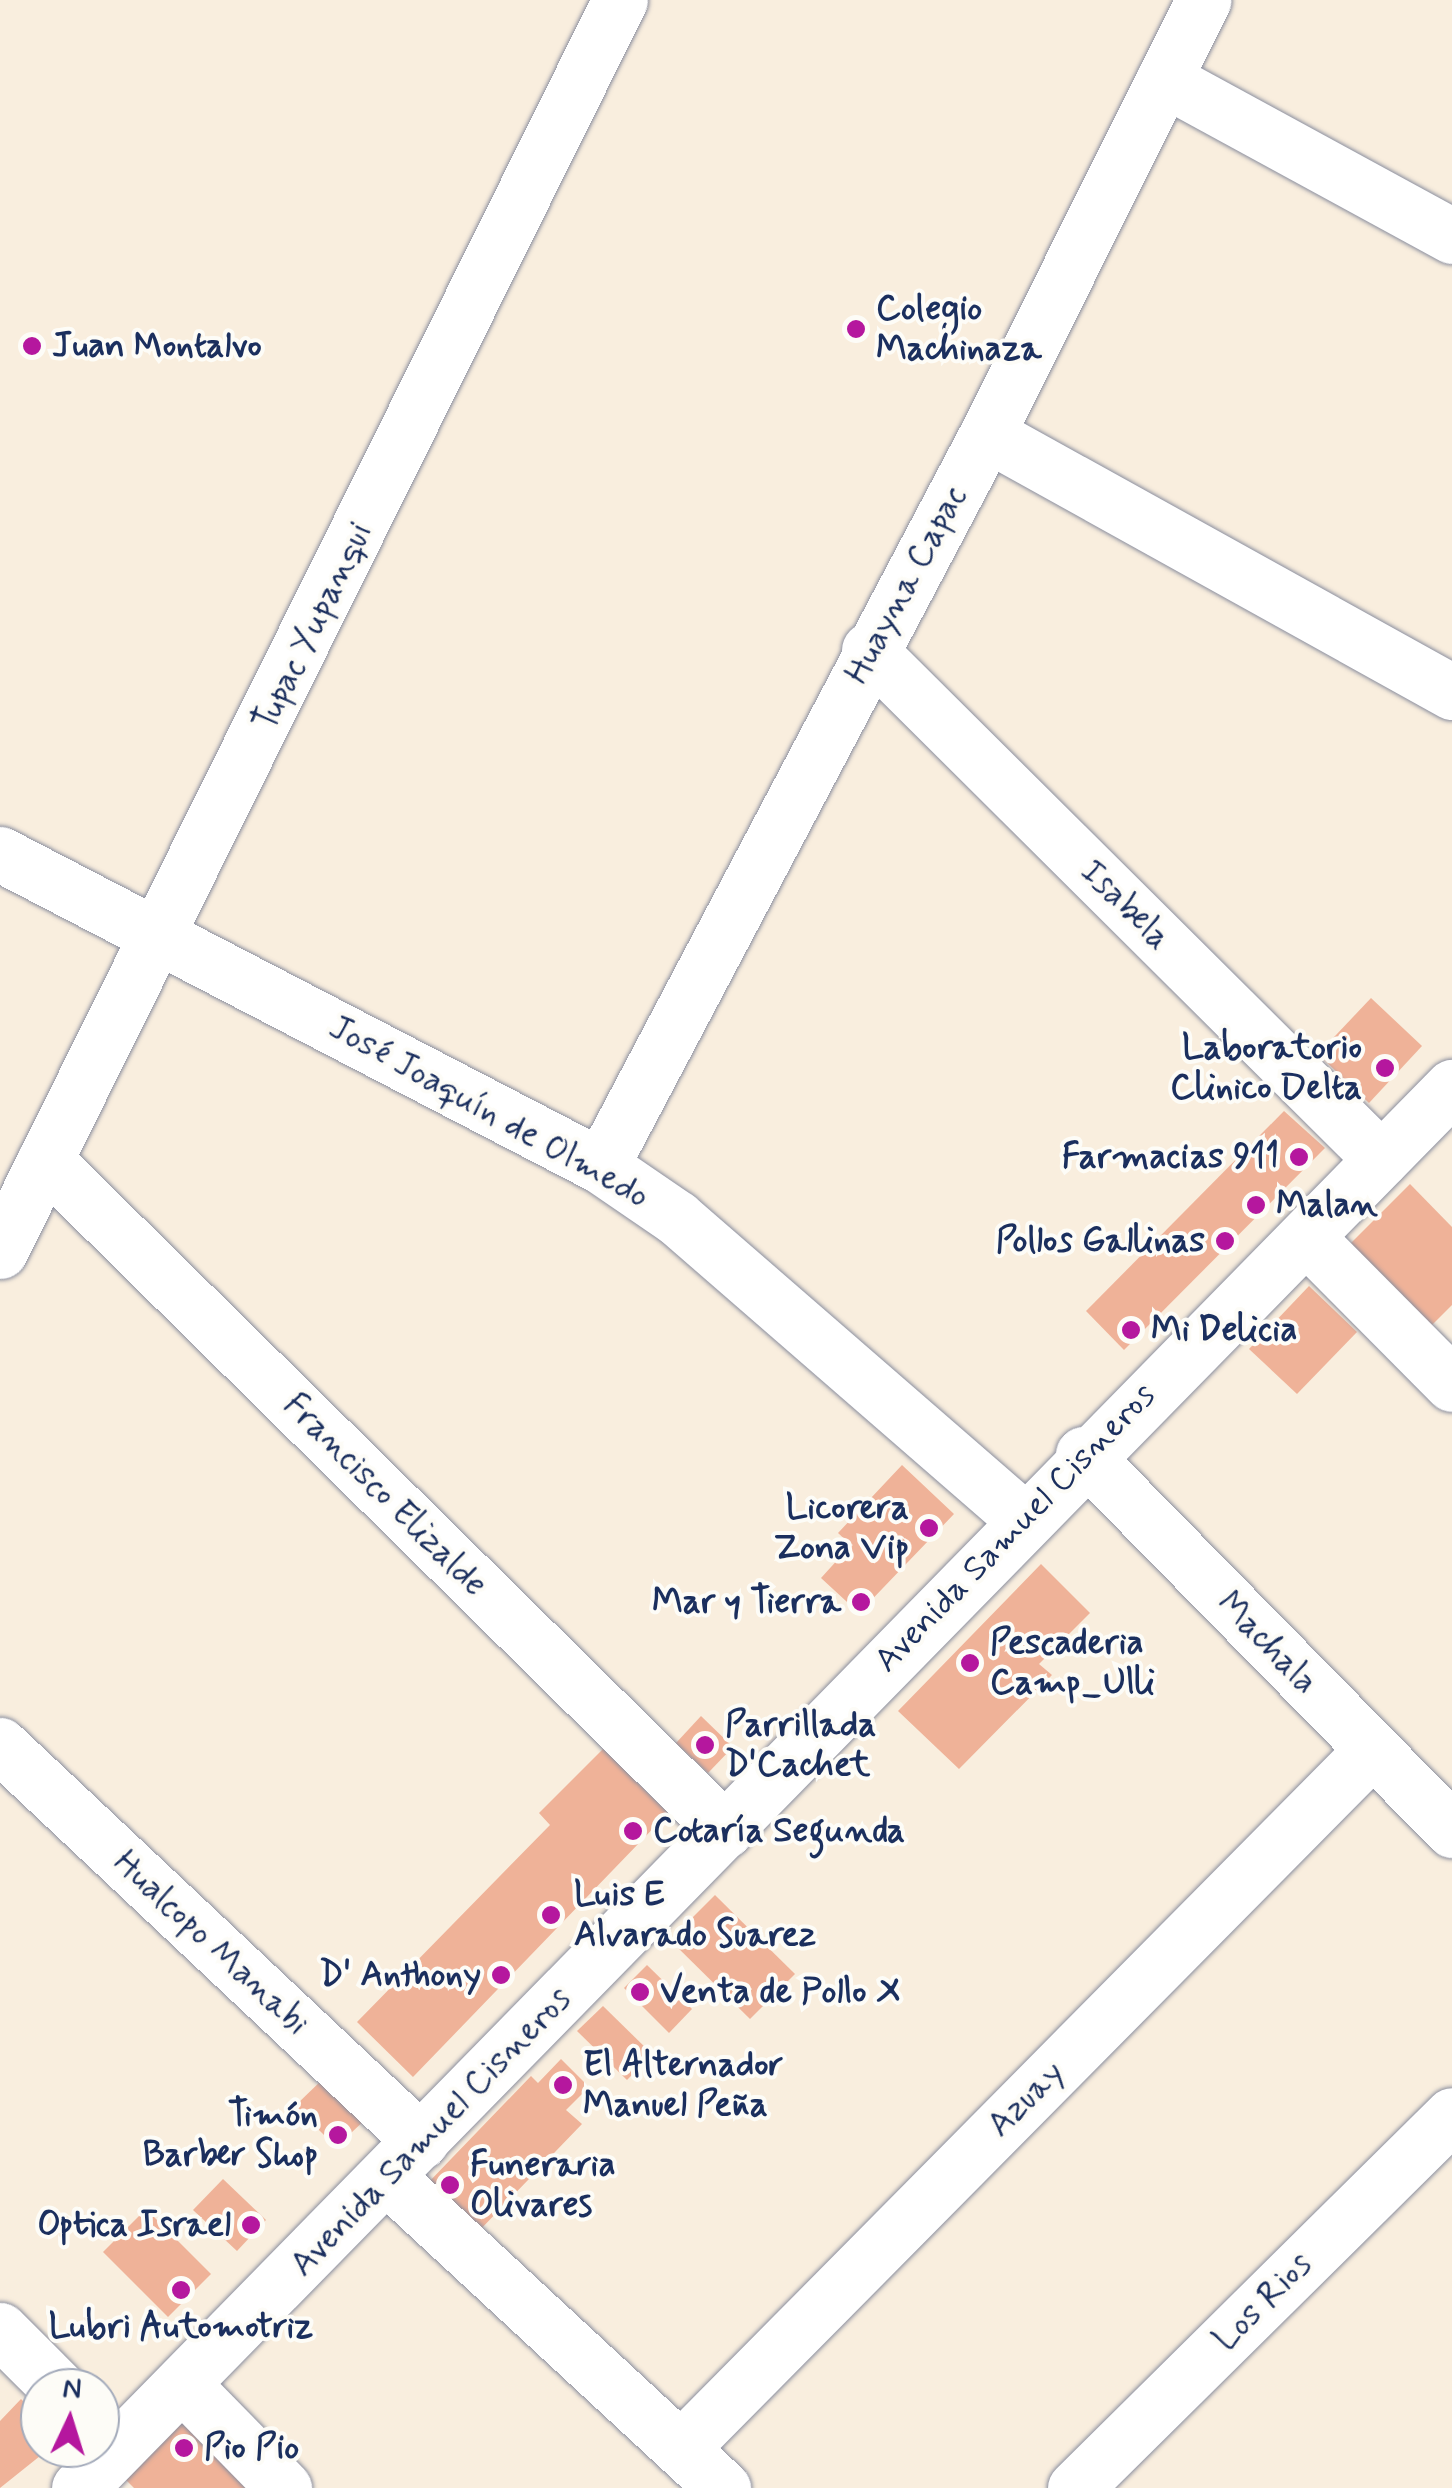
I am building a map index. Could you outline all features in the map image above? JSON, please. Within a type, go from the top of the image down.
[{"type":"street","name":"Tupac Yupanqui","points":[[0,1250],[162,934],[620,0]]},
{"type":"street","name":"Huayna Capac","points":[[601,1166],[869,650],[988,434],[1203,0]]},
{"type":"street","points":[[1164,79],[1452,236]]},
{"type":"street","points":[[988,434],[1452,692]]},
{"type":"street","name":"Isabela","points":[[869,650],[1382,1159]]},
{"type":"street","name":"José Joaquín de Olmedo","points":[[0,854],[162,934],[601,1166],[677,1218],[1022,1518]]},
{"type":"street","name":"Avenida Samuel Cisneros","points":[[120,2431],[184,2386],[725,1830],[1083,1454],[1306,1237],[1452,1087]]},
{"type":"street","name":"Francisco Elizalde","points":[[45,1160],[725,1830]]},
{"type":"street","points":[[1306,1237],[1452,1384]]},
{"type":"street","name":"Machala","points":[[1083,1454],[1452,1830]]},
{"type":"street","name":"Hualcopo Manabi","points":[[0,1745],[724,2488]]},
{"type":"street","name":"Azuay","points":[[681,2448],[1371,1751]]},
{"type":"street","name":"Los Rios","points":[[1075,2488],[1452,2115]]},
{"type":"street","points":[[0,2330],[38,2368]]},
{"type":"street","points":[[184,2386],[284,2488]]},
{"type":"building","points":[[1371,998],[1422,1046],[1369,1103],[1318,1054]]},
{"type":"building","points":[[1284,1111],[1325,1148],[1124,1350],[1086,1311]]},
{"type":"building","points":[[1410,1184],[1452,1227],[1452,1305],[1430,1327],[1349,1245]]},
{"type":"building","points":[[1309,1286],[1357,1332],[1297,1394],[1249,1349]]},
{"type":"building","points":[[902,1465],[954,1514],[859,1613],[821,1578],[851,1545],[838,1533]]},
{"type":"building","points":[[1041,1564],[1090,1613],[1039,1664],[1052,1675],[959,1769],[898,1711]]},
{"type":"building","name":"Parrillada D'Cachet","points":[[701,1716],[733,1747],[708,1773],[676,1743]]},
{"type":"building","points":[[603,1749],[668,1813],[413,2077],[357,2022],[550,1825],[539,1813]]},
{"type":"building","points":[[715,1895],[795,1974],[750,2019],[670,1940]]},
{"type":"building","points":[[647,1965],[692,2009],[669,2033],[624,1988]]},
{"type":"building","points":[[603,2006],[652,2054],[627,2080],[577,2031]]},
{"type":"building","points":[[561,2059],[589,2087],[566,2110],[582,2124],[477,2233],[426,2185],[531,2076],[538,2083]]},
{"type":"building","points":[[326,2076],[367,2118],[336,2147],[295,2106]]},
{"type":"building","points":[[223,2179],[266,2220],[237,2251],[193,2210]]},
{"type":"building","points":[[146,2209],[211,2274],[168,2317],[103,2252]]},
{"type":"building","points":[[20,2400],[20,2468],[25,2468],[0,2488],[0,2421]]},
{"type":"building","points":[[186,2419],[257,2488],[134,2488],[126,2480]]},
{"type":"place","name":"Colegio Machinaza","points":[[856,329]]},
{"type":"place","name":"Juan Montalvo","points":[[32,346]]},
{"type":"place","name":"Laboratorio Clinico Delta","points":[[1385,1068]]},
{"type":"place","name":"Farmacias 911","points":[[1299,1157]]},
{"type":"place","name":"Malan","points":[[1256,1205]]},
{"type":"place","name":"Pollos Gallinas","points":[[1225,1241]]},
{"type":"place","name":"Mi Delicia","points":[[1131,1330]]},
{"type":"place","name":"Licorera Zona Vip","points":[[929,1528]]},
{"type":"place","name":"Mar y Tierra","points":[[861,1602]]},
{"type":"place","name":"Pescaderia Camp_Ulli","points":[[970,1663]]},
{"type":"place","name":"Parrillada D'Cachet","points":[[705,1745]]},
{"type":"place","name":"Cotaría Segunda","points":[[633,1831]]},
{"type":"place","name":"Luis E Alvarado Suarez","points":[[551,1915]]},
{"type":"place","name":"D' Anthony","points":[[501,1975]]},
{"type":"place","name":"Venta de Pollo X","points":[[640,1992]]},
{"type":"place","name":"El Alternador Manuel Peña","points":[[563,2085]]},
{"type":"place","name":"Timón Barber Shop","points":[[338,2135]]},
{"type":"place","name":"Funeraria Olivares","points":[[450,2185]]},
{"type":"place","name":"Optica Israel","points":[[251,2225]]},
{"type":"place","name":"Lubri Automotriz","points":[[181,2290]]},
{"type":"place","name":"Pio Pio","points":[[184,2448]]}]
